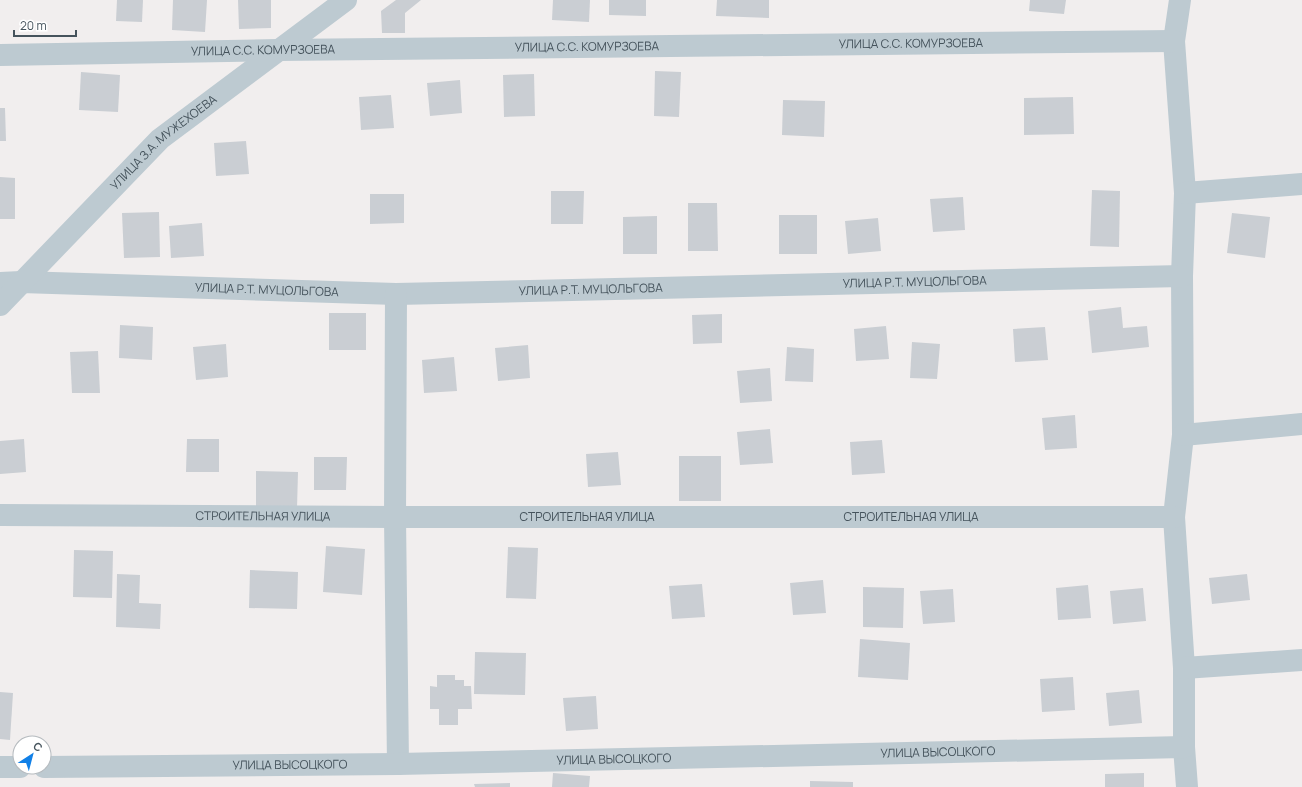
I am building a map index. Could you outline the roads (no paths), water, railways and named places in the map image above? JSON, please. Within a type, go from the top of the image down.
[{"type":"street","name":"УЛИЦА З.А. МУЖЕХОЕВА","points":[[0,305],[11,282],[160,139],[346,0]]},
{"type":"street","points":[[1180,0],[1174,41],[1185,193],[1182,276],[1183,435],[1174,517],[1184,668],[1184,747],[1186,787]]},
{"type":"street","name":"УЛИЦА С.С. КОМУРЗОЕВА","points":[[0,55],[278,50],[1174,41]]},
{"type":"street","points":[[1185,193],[1302,184]]},
{"type":"street","name":"УЛИЦА Р.Т. МУЦОЛЬГОВА","points":[[11,282],[396,294],[1182,276]]},
{"type":"street","points":[[396,294],[394,517],[398,764]]},
{"type":"street","points":[[1183,435],[1302,424]]},
{"type":"street","name":"СТРОИТЕЛЬНАЯ УЛИЦА","points":[[0,515],[394,517],[1174,517]]},
{"type":"street","points":[[1184,668],[1302,660]]},
{"type":"street","name":"УЛИЦА ВЫСОЦКОГО","points":[[52,766],[398,764],[1184,747]]},
{"type":"street","points":[[0,767],[12,767]]}]
